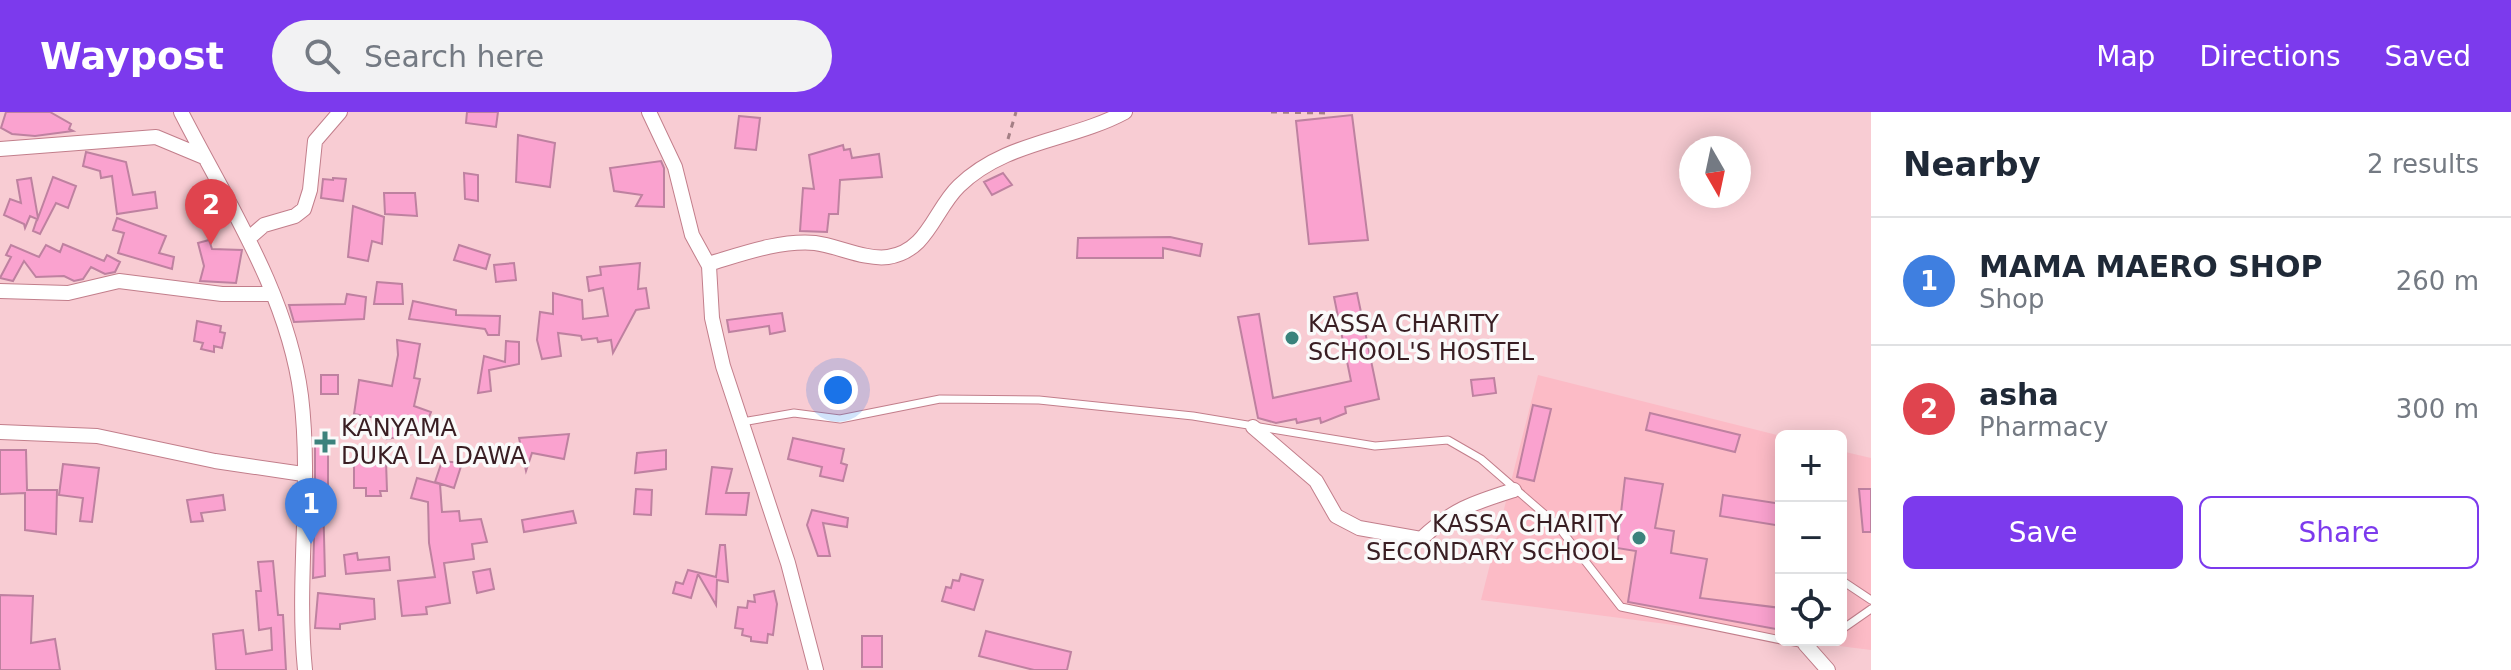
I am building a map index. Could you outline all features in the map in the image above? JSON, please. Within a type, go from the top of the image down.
[{"type":"street","points":[[181,112],[249,238],[295,366],[301,397],[301,573],[305,670]]},
{"type":"street","points":[[249,238],[264,225],[295,216],[304,209],[310,190],[315,141],[340,112]]},
{"type":"street","points":[[649,112],[675,167],[692,235],[708,264],[712,318],[788,563],[816,670]]},
{"type":"street","points":[[708,264],[778,245],[812,243],[887,257],[909,249],[922,240],[958,187],[1002,157],[1025,146],[1102,124],[1125,112]]},
{"type":"street","points":[[2,154],[156,137],[204,157]]},
{"type":"street","points":[[0,291],[68,293],[119,281],[222,294],[271,294]]},
{"type":"street","points":[[1253,427],[1316,481],[1336,516],[1359,528],[1421,539],[1444,517],[1466,503],[1514,490]]},
{"type":"street","points":[[0,432],[97,436],[215,461],[303,474]]},
{"type":"street","points":[[1807,646],[1828,670]]},
{"type":"lane","points":[[742,422],[794,413],[840,419],[940,399],[1039,400],[1193,416],[1375,446],[1448,440],[1481,459],[1570,538],[1621,607],[1775,639]]},
{"type":"lane","points":[[1847,584],[1871,600]]},
{"type":"lane","points":[[1847,626],[1871,609]]},
{"type":"path","points":[[1002,157],[1016,112]]},
{"type":"path","points":[[1271,112],[1328,113]]},
{"type":"shaded area","name":"KASSA CHARITY SECONDARY SCHOOL","points":[[1538,375],[1775,434],[1775,638],[1481,600]]},
{"type":"shaded area","points":[[1847,452],[1871,458],[1871,650],[1839,646],[1847,646]]},
{"type":"building","points":[[6,112],[50,112],[71,124],[69,129],[73,131],[35,136],[12,134],[1,128]]},
{"type":"building","points":[[467,112],[498,112],[496,127],[466,123]]},
{"type":"building","points":[[1352,115],[1368,240],[1309,244],[1296,121]]},
{"type":"building","points":[[739,116],[760,118],[756,150],[735,148]]},
{"type":"building","points":[[518,135],[555,143],[550,187],[516,182]]},
{"type":"building","points":[[843,145],[844,150],[850,149],[852,158],[879,154],[882,177],[840,180],[838,214],[829,214],[827,232],[800,231],[803,188],[814,189],[809,155]]},
{"type":"building","points":[[86,152],[126,162],[133,195],[155,192],[157,208],[117,214],[112,176],[101,178],[100,171],[83,166]]},
{"type":"building","points":[[661,161],[664,168],[664,207],[636,206],[642,195],[614,191],[610,168]]},
{"type":"building","points":[[464,173],[478,175],[478,201],[465,199]]},
{"type":"building","points":[[1003,173],[1012,185],[992,195],[984,182]]},
{"type":"building","points":[[53,177],[76,186],[68,208],[56,203],[40,234],[33,231],[37,219],[30,216],[25,228],[24,224],[4,215],[10,199],[21,203],[17,180],[31,178],[38,218]]},
{"type":"building","points":[[323,179],[346,179],[343,201],[321,198]]},
{"type":"building","points":[[384,193],[415,193],[417,216],[385,214]]},
{"type":"building","points":[[353,206],[384,217],[382,244],[372,241],[368,261],[348,257]]},
{"type":"building","points":[[117,218],[166,236],[159,253],[174,257],[172,269],[118,253],[124,233],[113,230]]},
{"type":"building","points":[[1170,237],[1202,244],[1200,256],[1163,248],[1163,258],[1077,258],[1078,238]]},
{"type":"building","points":[[209,240],[212,249],[242,250],[236,283],[200,281],[204,266],[198,243]]},
{"type":"building","points":[[63,244],[104,261],[107,255],[120,262],[115,272],[105,274],[91,267],[83,279],[74,281],[64,276],[36,277],[24,261],[13,281],[0,278],[11,257],[6,255],[11,245],[39,257],[46,245],[60,252]]},
{"type":"building","points":[[459,245],[490,255],[486,269],[454,260]]},
{"type":"building","points":[[514,263],[516,280],[496,282],[494,265]]},
{"type":"building","points":[[640,263],[638,289],[646,288],[649,308],[636,310],[613,353],[611,340],[582,340],[581,336],[558,333],[561,356],[542,359],[537,340],[540,312],[553,314],[553,293],[582,300],[583,319],[608,316],[603,288],[589,291],[587,277],[601,275],[600,267]]},
{"type":"building","points":[[377,282],[402,284],[403,304],[374,304]]},
{"type":"building","points":[[1357,293],[1379,399],[1345,407],[1346,413],[1321,423],[1320,418],[1276,423],[1258,418],[1238,317],[1259,314],[1273,398],[1351,381],[1334,297]]},
{"type":"building","points":[[347,294],[366,297],[364,319],[294,322],[289,305],[345,304]]},
{"type":"building","points":[[413,301],[456,310],[456,315],[500,316],[499,335],[488,335],[485,329],[409,319]]},
{"type":"building","points":[[782,313],[785,331],[770,334],[769,326],[729,332],[727,320]]},
{"type":"building","points":[[197,321],[221,326],[220,332],[225,333],[222,348],[214,346],[214,352],[201,349],[203,343],[194,341]]},
{"type":"building","points":[[397,340],[420,344],[414,378],[420,379],[414,406],[431,412],[427,422],[422,421],[418,433],[387,439],[388,435],[377,432],[381,419],[354,414],[359,380],[392,386],[398,355]]},
{"type":"building","points":[[506,341],[519,342],[519,364],[489,370],[491,391],[478,393],[484,356],[505,362]]},
{"type":"building","points":[[321,375],[338,375],[338,394],[321,394]]},
{"type":"building","points":[[1494,378],[1496,393],[1473,396],[1471,380]]},
{"type":"building","points":[[1533,405],[1551,409],[1534,481],[1517,477]]},
{"type":"building","points":[[1650,413],[1740,435],[1735,452],[1646,430]]},
{"type":"building","points":[[569,434],[564,459],[532,453],[526,471],[519,438]]},
{"type":"building","points":[[793,438],[844,449],[841,463],[847,465],[843,481],[820,476],[822,467],[788,459]]},
{"type":"building","points":[[315,440],[328,440],[328,487],[315,487]]},
{"type":"building","points":[[0,450],[26,450],[27,490],[57,490],[56,534],[25,530],[25,493],[0,494]]},
{"type":"building","points":[[666,450],[666,469],[635,473],[637,453]]},
{"type":"building","points":[[386,461],[387,491],[380,491],[381,496],[366,496],[366,488],[354,488],[354,462]]},
{"type":"building","points":[[442,461],[462,463],[454,488],[435,482]]},
{"type":"building","points":[[63,464],[99,468],[92,522],[80,521],[83,498],[59,495]]},
{"type":"building","points":[[712,467],[732,469],[726,493],[749,493],[746,515],[706,514]]},
{"type":"building","points":[[417,478],[440,484],[442,512],[459,511],[460,521],[481,519],[487,542],[472,544],[474,559],[444,563],[450,603],[426,607],[427,614],[402,616],[398,581],[435,577],[429,543],[428,502],[411,498]]},
{"type":"building","points":[[1625,478],[1663,484],[1655,528],[1674,531],[1671,553],[1707,559],[1700,598],[1775,607],[1775,629],[1628,602],[1636,551],[1617,548]]},
{"type":"building","points":[[636,489],[652,490],[651,515],[634,514]]},
{"type":"building","points":[[1859,489],[1871,489],[1871,532],[1863,532]]},
{"type":"building","points":[[223,495],[225,510],[201,513],[203,521],[191,522],[187,500]]},
{"type":"building","points":[[1723,495],[1775,503],[1775,525],[1720,516]]},
{"type":"building","points":[[315,496],[323,496],[325,576],[313,578]]},
{"type":"building","points":[[812,510],[848,518],[847,527],[823,523],[830,556],[818,556],[807,525]]},
{"type":"building","points":[[573,511],[576,523],[524,532],[522,520]]},
{"type":"building","points":[[720,545],[725,545],[728,582],[717,580],[716,605],[698,574],[691,598],[673,593],[676,582],[683,584],[688,570],[716,577]]},
{"type":"building","points":[[357,553],[358,560],[389,557],[390,570],[346,574],[344,555]]},
{"type":"building","points":[[273,561],[278,615],[283,615],[286,670],[216,670],[213,634],[243,630],[246,654],[272,650],[271,628],[259,630],[256,591],[261,591],[258,562]]},
{"type":"building","points":[[490,569],[494,589],[477,593],[473,572]]},
{"type":"building","points":[[961,574],[983,580],[974,610],[942,601],[946,587],[951,588],[953,580],[959,581]]},
{"type":"building","points":[[774,591],[777,604],[773,635],[768,634],[767,643],[751,641],[751,637],[742,635],[743,629],[735,628],[738,607],[747,608],[748,601],[755,602],[754,595]]},
{"type":"building","points":[[318,593],[374,599],[375,619],[340,624],[340,629],[315,628]]},
{"type":"building","points":[[0,595],[33,596],[31,643],[55,639],[60,670],[0,670]]},
{"type":"building","points":[[986,631],[1071,652],[1067,670],[1034,670],[979,656]]},
{"type":"building","points":[[862,636],[882,636],[882,667],[862,667]]},
{"type":"place","name":"asha","points":[[211,245]]},
{"type":"place","name":"KASSA CHARITY SCHOOL'S HOSTEL","points":[[1292,338]]},
{"type":"place","name":"KANYAMA DUKA LA DAWA","points":[[325,442]]},
{"type":"place","name":"KASSA CHARITY SECONDARY SCHOOL","points":[[1639,538]]},
{"type":"place","name":"MAMA MAERO SHOP","points":[[311,544]]}]
